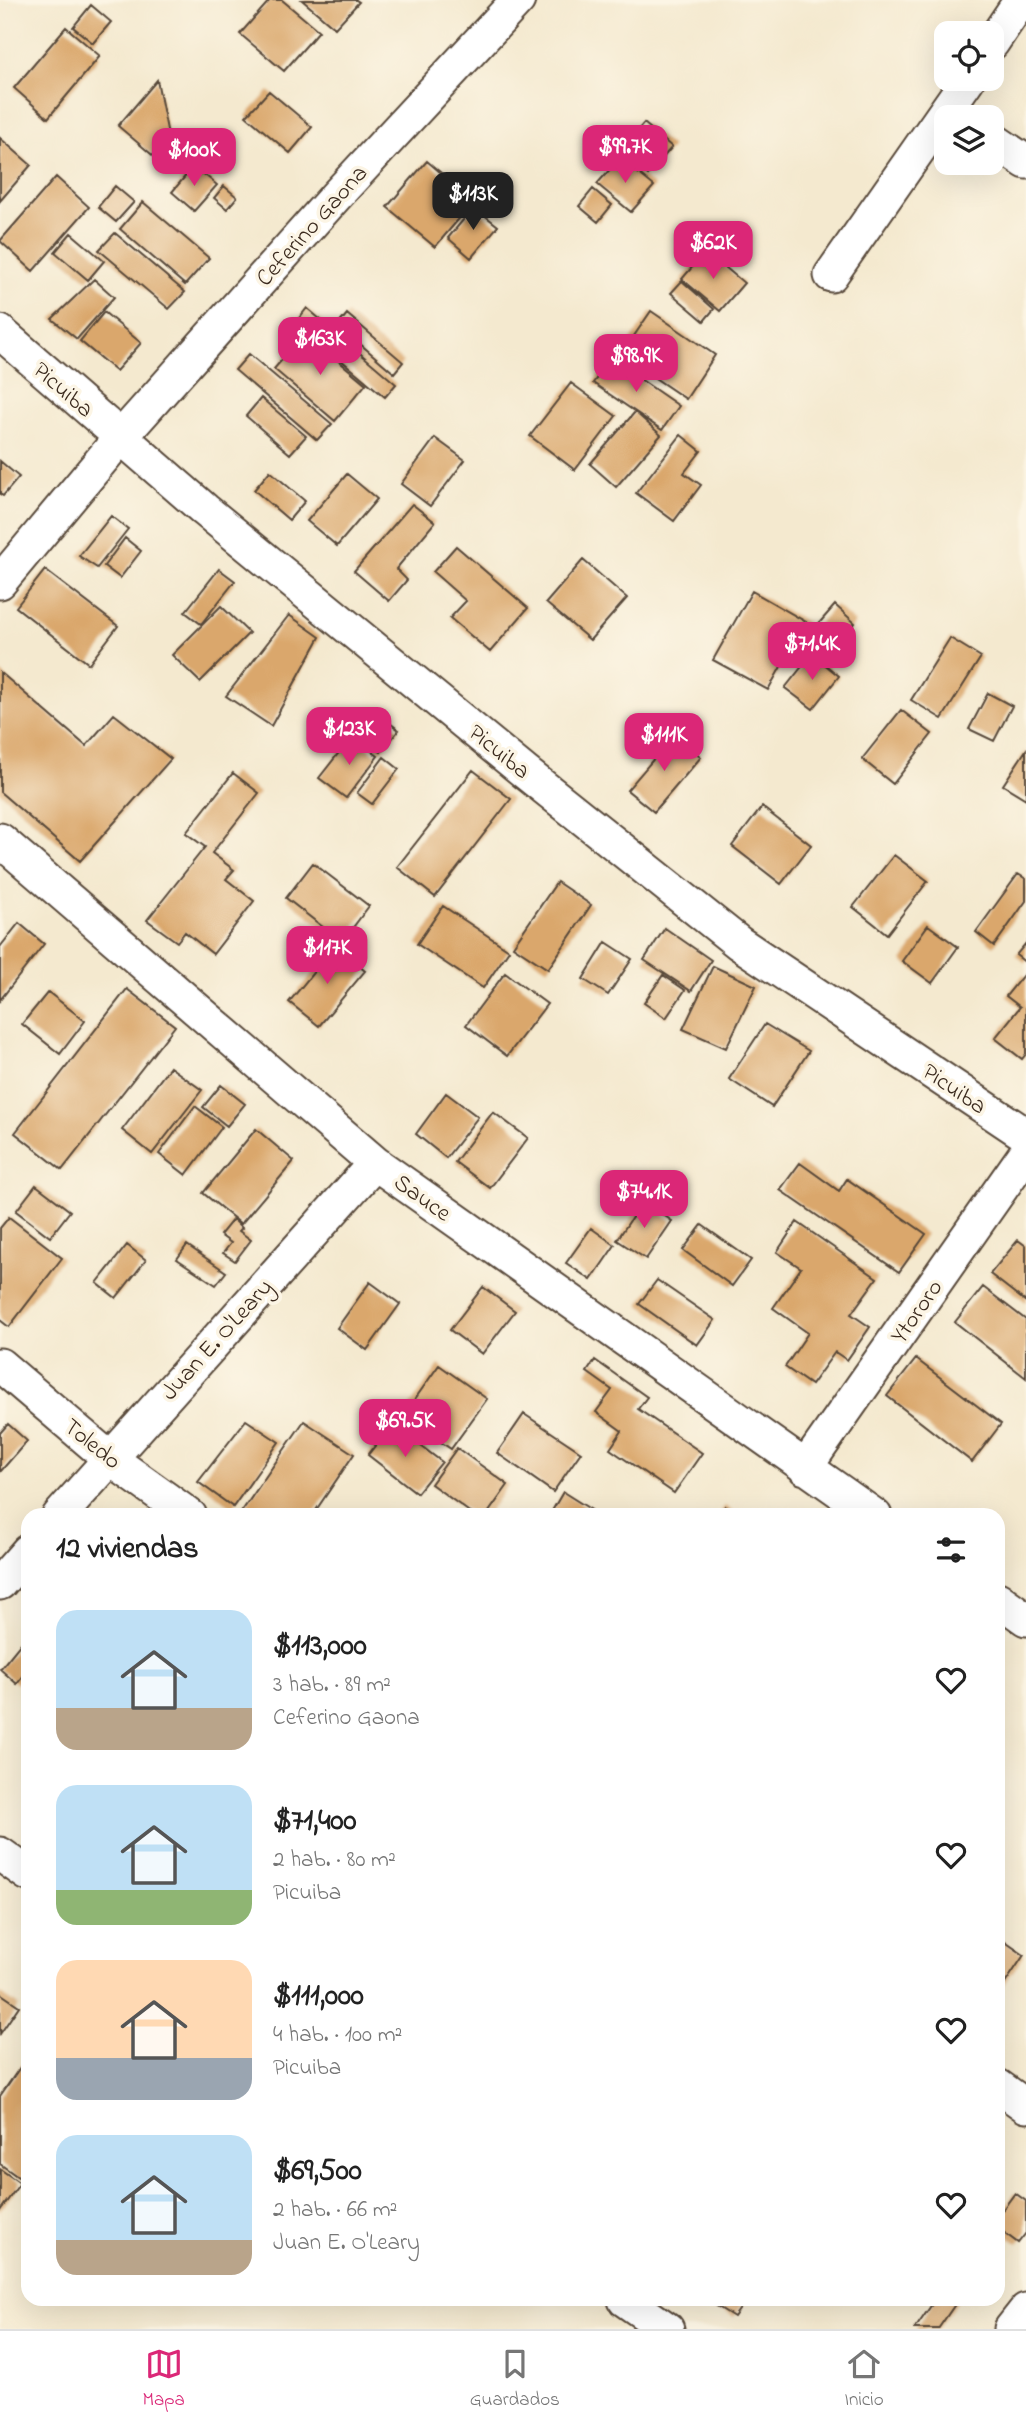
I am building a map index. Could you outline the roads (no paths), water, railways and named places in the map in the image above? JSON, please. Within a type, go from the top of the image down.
[{"type":"street","name":"Ceferino Gaona","points":[[0,582],[120,438],[335,197],[517,0]]},
{"type":"street","points":[[1004,25],[1021,0]]},
{"type":"street","points":[[831,275],[934,140]]},
{"type":"street","points":[[1004,147],[1026,162]]},
{"type":"street","name":"Picuiba","points":[[0,332],[120,438],[526,773],[739,943],[1026,1135]]},
{"type":"street","name":"Sauce","points":[[0,840],[375,1163],[805,1468],[840,1506]]},
{"type":"street","name":"Ytororo","points":[[805,1468],[1026,1153]]},
{"type":"street","name":"Juan E. O'Leary","points":[[66,1508],[375,1163]]},
{"type":"street","name":"Toledo","points":[[0,1365],[108,1458],[179,1508]]},
{"type":"street","points":[[0,1583],[21,1559]]},
{"type":"street","points":[[1005,1604],[1026,1619]]},
{"type":"street","points":[[0,1854],[21,1869]]},
{"type":"street","points":[[1005,2091],[1026,2106]]},
{"type":"street","points":[[634,2306],[667,2329]]},
{"type":"street","points":[[1010,2329],[1026,2310]]}]
